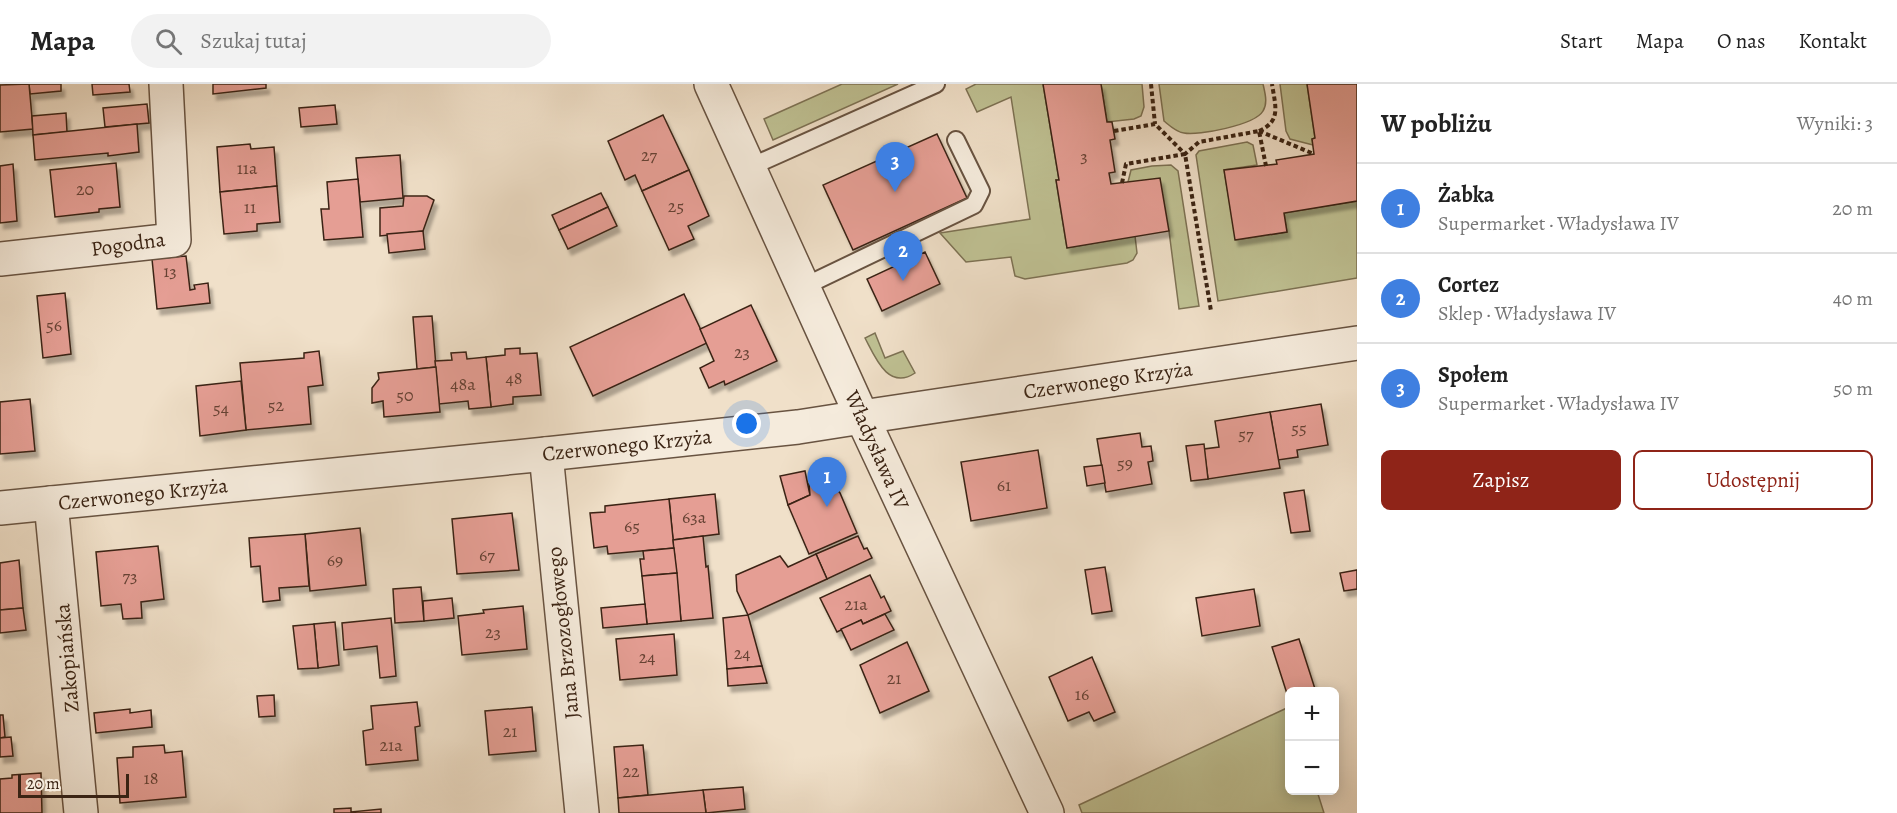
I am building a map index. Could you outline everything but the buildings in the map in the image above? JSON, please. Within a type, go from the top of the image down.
[{"type":"street","name":"Pogodna","points":[[0,259],[174,240],[166,84]]},
{"type":"street","name":"Władysława IV","points":[[711,84],[862,417],[1047,813]]},
{"type":"street","name":"Czerwonego Krzyża","points":[[0,508],[798,427],[1357,343]]},
{"type":"street","name":"Jana Brzozogłowego","points":[[546,454],[582,813]]},
{"type":"street","name":"Zakopiańska","points":[[51,503],[81,813]]},
{"type":"lane","points":[[750,167],[936,84]]},
{"type":"lane","points":[[803,286],[974,206],[981,191],[956,140]]},
{"type":"path","points":[[1151,84],[1155,124],[1185,154],[1210,311]]},
{"type":"path","points":[[1122,183],[1126,164],[1185,154],[1199,142],[1267,128],[1276,110],[1272,84]]},
{"type":"path","points":[[1114,130],[1155,124]]},
{"type":"path","points":[[1258,131],[1314,154]]},
{"type":"path","points":[[1258,131],[1266,166]]},
{"type":"green space","points":[[842,84],[898,84],[773,140],[764,119]]},
{"type":"green space","points":[[976,84],[1043,84],[1059,180],[1056,180],[1067,248],[1135,236],[1137,253],[1133,260],[1127,263],[1025,279],[1015,276],[1011,257],[966,262],[940,233],[1030,219],[1011,97],[977,112],[966,89]]},
{"type":"green space","points":[[1101,84],[1142,84],[1144,107],[1141,116],[1107,122]]},
{"type":"green space","points":[[1159,84],[1263,84],[1265,105],[1258,116],[1238,125],[1213,131],[1184,133],[1164,121]]},
{"type":"green space","points":[[1280,84],[1307,84],[1315,138],[1312,139],[1313,145],[1290,139],[1286,131]]},
{"type":"green space","points":[[1247,142],[1253,145],[1257,165],[1224,170],[1236,240],[1287,232],[1284,213],[1357,201],[1357,278],[1218,301],[1196,155],[1199,151]]},
{"type":"green space","points":[[1171,165],[1178,171],[1199,306],[1179,309],[1169,231],[1128,182],[1131,170]]},
{"type":"green space","points":[[875,333],[885,358],[903,351],[915,373],[897,378],[884,369],[865,338]]},
{"type":"green space","points":[[1285,709],[1285,795],[1318,795],[1324,813],[1082,813],[1079,805]]},
{"type":"place","name":"Społem","points":[[895,192]]},
{"type":"place","name":"Cortez","points":[[903,281]]},
{"type":"place","name":"Żabka","points":[[827,507]]}]
